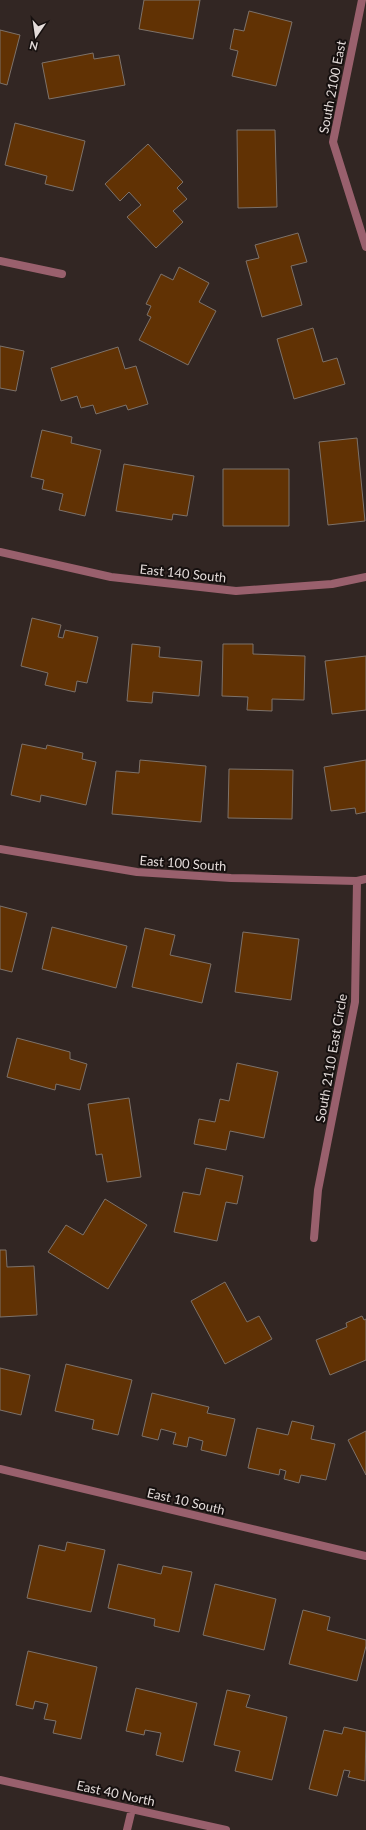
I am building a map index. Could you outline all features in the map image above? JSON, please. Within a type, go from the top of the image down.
[{"type":"street","name":"South 2100 East","points":[[362,0],[333,142],[366,247]]},
{"type":"street","points":[[0,260],[62,274]]},
{"type":"street","name":"East 140 South","points":[[0,552],[111,577],[236,591],[332,584],[366,577]]},
{"type":"street","name":"East 100 South","points":[[0,849],[39,857],[136,872],[231,878],[357,881],[366,879]]},
{"type":"street","name":"South 2110 East Circle","points":[[314,1238],[318,1190],[355,1002],[357,881]]},
{"type":"street","name":"East 10 South","points":[[0,1469],[366,1556]]},
{"type":"street","name":"East 40 North","points":[[0,1780],[226,1830]]},
{"type":"street","points":[[127,1830],[132,1809]]},
{"type":"building","points":[[144,0],[200,0],[193,39],[139,29]]},
{"type":"building","points":[[249,11],[292,22],[276,86],[232,76],[238,51],[230,49],[234,29],[244,31]]},
{"type":"building","points":[[0,30],[20,35],[7,85],[0,83]]},
{"type":"building","points":[[93,53],[94,59],[119,55],[125,85],[49,99],[42,63]]},
{"type":"building","points":[[15,123],[85,141],[73,191],[45,184],[47,176],[5,165]]},
{"type":"building","points":[[237,130],[275,130],[277,207],[238,208]]},
{"type":"building","points":[[148,144],[183,182],[177,188],[187,199],[173,211],[183,222],[156,248],[127,217],[141,205],[129,192],[120,201],[105,184]]},
{"type":"building","points":[[298,233],[307,262],[291,266],[302,305],[262,317],[246,261],[259,258],[255,245]]},
{"type":"building","points":[[179,267],[209,283],[199,302],[216,311],[188,365],[139,340],[151,317],[147,315],[151,306],[146,304],[161,274],[173,280]]},
{"type":"building","points":[[313,328],[323,362],[337,358],[345,384],[294,399],[277,339]]},
{"type":"building","points":[[0,346],[24,351],[16,391],[0,388]]},
{"type":"building","points":[[118,347],[125,369],[136,366],[148,404],[128,410],[126,405],[96,414],[93,405],[81,408],[77,396],[61,401],[51,368]]},
{"type":"building","points":[[42,430],[72,437],[71,443],[101,450],[85,516],[59,510],[63,494],[42,489],[44,480],[31,477]]},
{"type":"building","points":[[357,438],[365,521],[328,525],[319,442]]},
{"type":"building","points":[[124,464],[194,476],[187,516],[173,514],[172,520],[116,511]]},
{"type":"building","points":[[223,469],[289,469],[289,526],[223,526]]},
{"type":"building","points":[[32,618],[61,625],[58,637],[63,638],[65,630],[98,637],[87,683],[77,681],[75,692],[45,685],[48,673],[21,666]]},
{"type":"building","points":[[132,644],[160,647],[159,657],[202,661],[199,696],[153,692],[152,703],[127,701]]},
{"type":"building","points":[[223,644],[253,644],[253,654],[305,656],[304,700],[272,699],[272,711],[247,710],[248,697],[222,696]]},
{"type":"building","points":[[366,656],[366,710],[332,714],[325,661]]},
{"type":"building","points":[[22,744],[46,749],[47,745],[83,753],[82,759],[96,762],[86,805],[41,795],[40,802],[11,795]]},
{"type":"building","points":[[140,760],[206,766],[201,822],[112,814],[116,771],[139,773]]},
{"type":"building","points":[[366,760],[366,812],[356,814],[355,808],[331,811],[324,767]]},
{"type":"building","points":[[229,769],[293,770],[292,819],[228,818]]},
{"type":"building","points":[[0,906],[27,913],[12,972],[0,969]]},
{"type":"building","points":[[52,927],[127,946],[116,988],[42,969]]},
{"type":"building","points":[[145,928],[175,935],[170,955],[211,964],[202,1003],[132,987]]},
{"type":"building","points":[[243,932],[299,939],[291,1000],[235,992]]},
{"type":"building","points":[[17,1038],[70,1052],[70,1059],[87,1064],[80,1090],[56,1084],[55,1090],[7,1077]]},
{"type":"building","points":[[237,1063],[278,1072],[264,1138],[230,1131],[226,1150],[194,1144],[199,1119],[215,1122],[220,1099],[229,1101]]},
{"type":"building","points":[[129,1098],[141,1177],[107,1182],[102,1154],[96,1155],[88,1104]]},
{"type":"building","points":[[206,1168],[243,1176],[237,1204],[226,1202],[217,1241],[174,1232],[183,1192],[200,1195]]},
{"type":"building","points":[[105,1199],[147,1225],[108,1289],[48,1252],[66,1225],[83,1235]]},
{"type":"building","points":[[0,1250],[6,1250],[7,1267],[34,1266],[37,1315],[0,1317]]},
{"type":"building","points":[[225,1282],[247,1322],[259,1316],[272,1339],[225,1364],[191,1301]]},
{"type":"building","points":[[362,1316],[364,1320],[366,1319],[366,1360],[330,1375],[316,1340],[347,1327],[346,1323]]},
{"type":"building","points":[[66,1364],[132,1380],[118,1435],[92,1429],[94,1420],[55,1411]]},
{"type":"building","points":[[0,1368],[30,1375],[21,1415],[0,1410]]},
{"type":"building","points":[[152,1393],[209,1407],[207,1413],[235,1419],[226,1456],[201,1450],[203,1441],[189,1437],[187,1447],[173,1444],[176,1433],[161,1429],[158,1440],[142,1436]]},
{"type":"building","points":[[292,1421],[314,1426],[311,1439],[335,1444],[326,1480],[301,1475],[299,1483],[284,1479],[286,1471],[280,1469],[279,1475],[248,1468],[257,1428],[288,1435]]},
{"type":"building","points":[[366,1431],[366,1475],[348,1440]]},
{"type":"building","points":[[67,1542],[105,1550],[91,1612],[27,1598],[39,1545],[65,1551]]},
{"type":"building","points":[[118,1564],[161,1574],[163,1566],[192,1572],[179,1632],[154,1626],[155,1619],[108,1608]]},
{"type":"building","points":[[215,1584],[276,1599],[264,1650],[203,1635]]},
{"type":"building","points":[[303,1610],[330,1617],[327,1630],[366,1640],[366,1646],[357,1681],[289,1664]]},
{"type":"building","points":[[28,1651],[97,1667],[81,1739],[53,1733],[56,1721],[44,1719],[48,1704],[35,1701],[33,1709],[16,1705]]},
{"type":"building","points":[[136,1688],[197,1703],[183,1762],[156,1755],[161,1733],[145,1730],[144,1735],[126,1731]]},
{"type":"building","points":[[227,1690],[250,1695],[246,1707],[287,1717],[272,1780],[235,1771],[240,1751],[214,1745]]},
{"type":"building","points":[[344,1727],[366,1732],[365,1781],[348,1777],[350,1771],[344,1770],[337,1796],[309,1789],[324,1730],[342,1734]]}]
